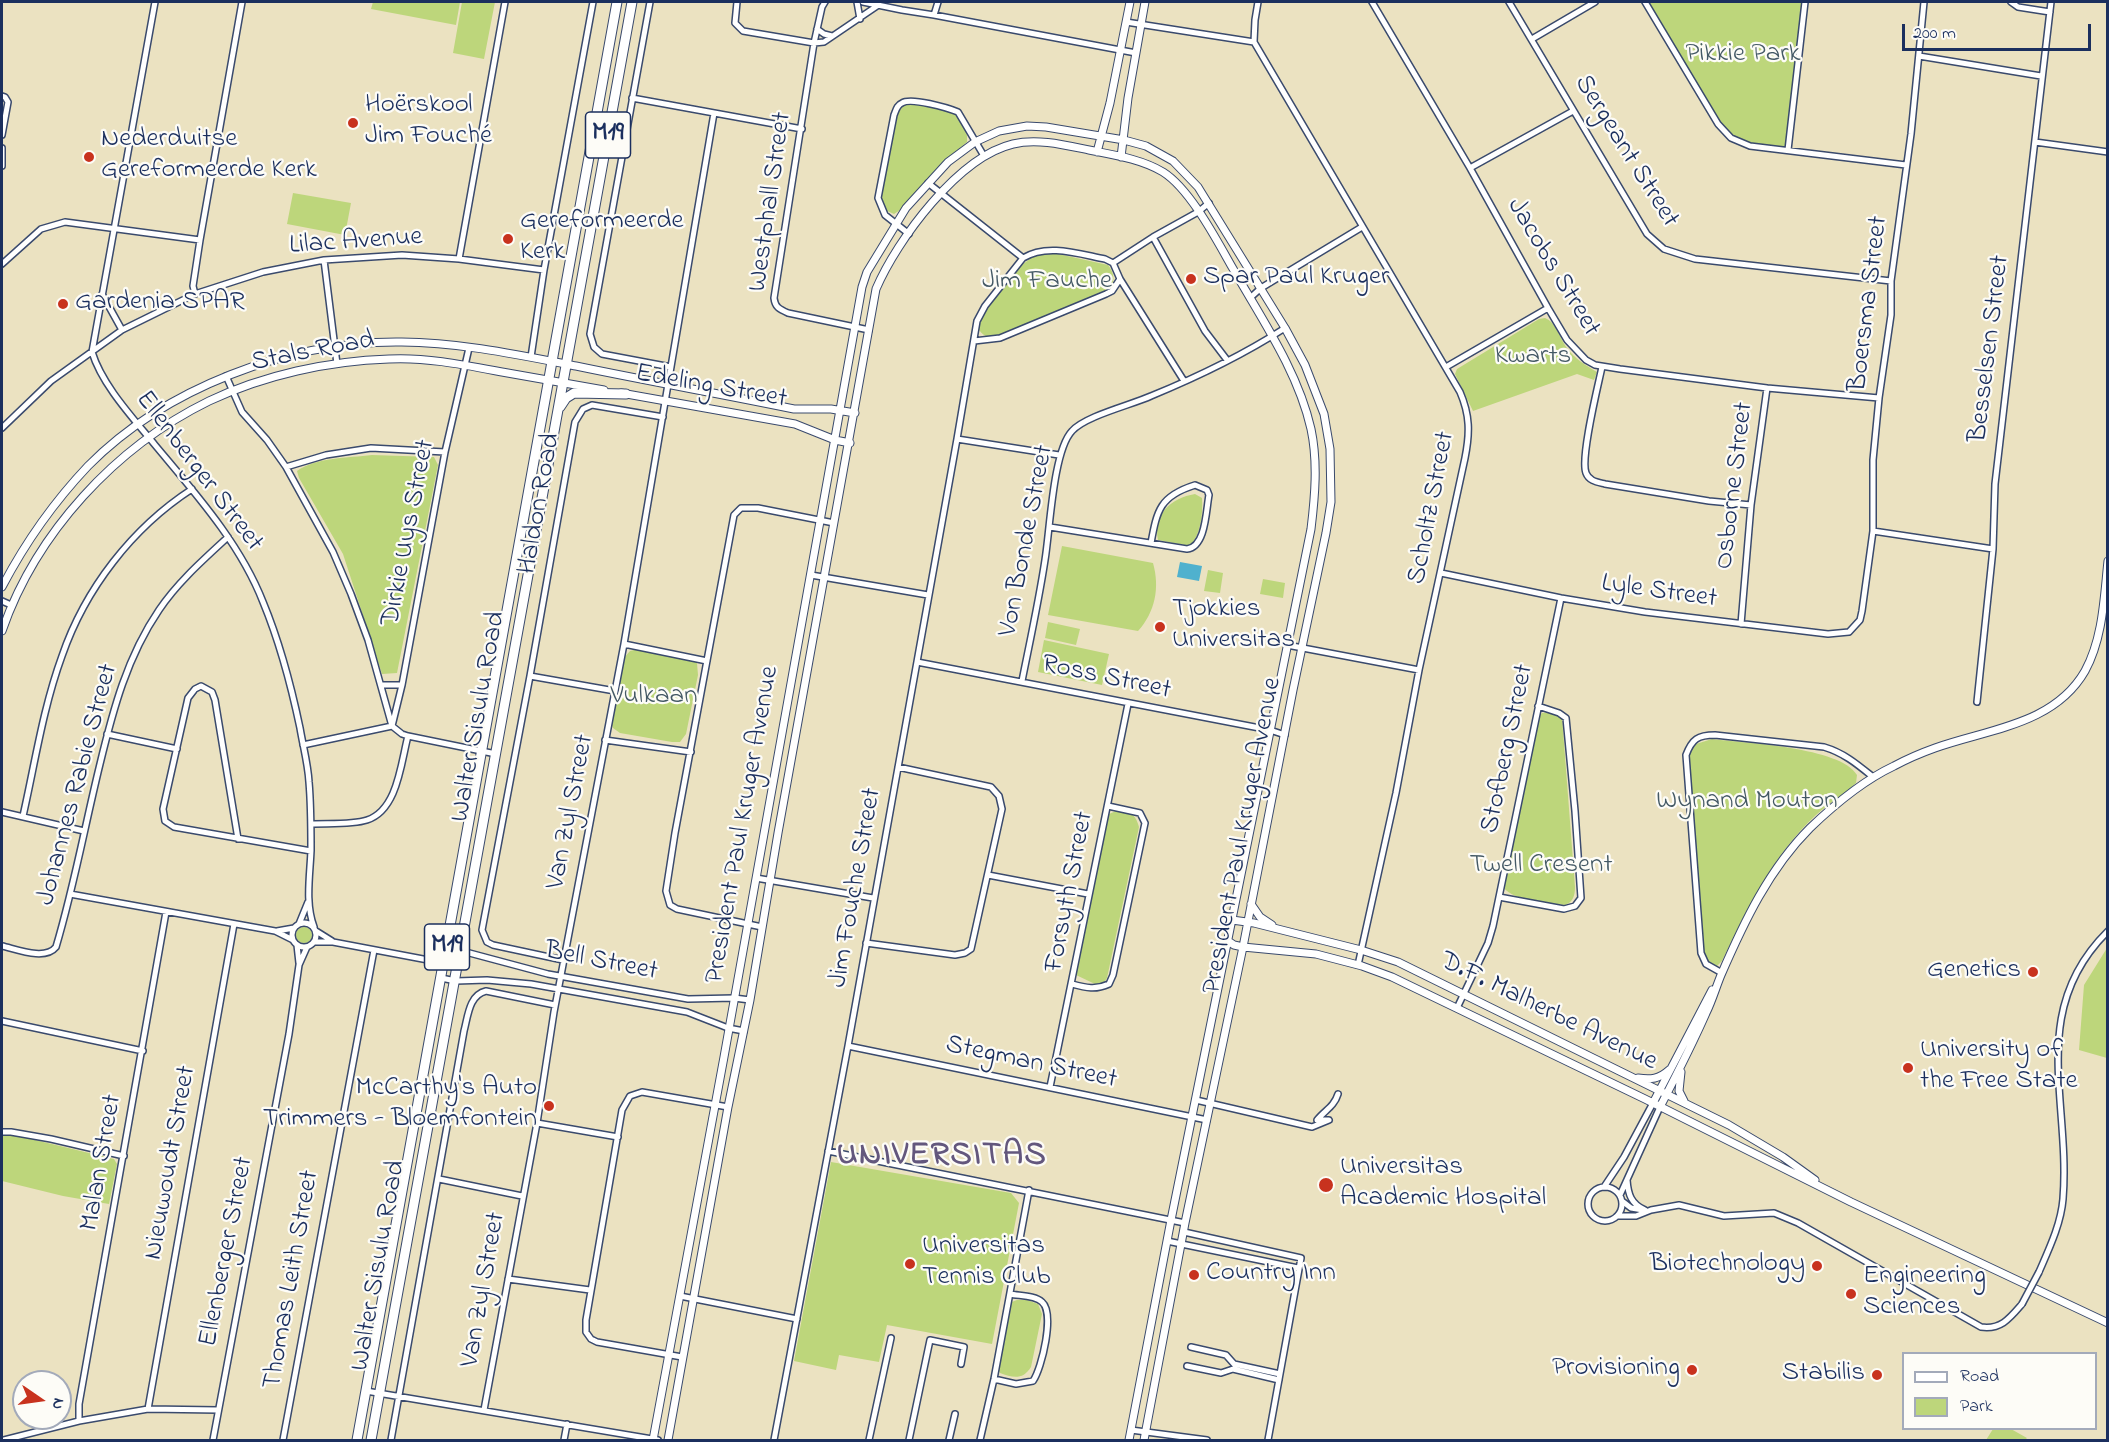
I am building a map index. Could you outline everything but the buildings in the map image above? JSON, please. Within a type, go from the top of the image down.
[{"type":"highway","name":"Walter Sisulu Road","points":[[357,1440],[554,362],[617,2]]},
{"type":"highway","name":"Walter Sisulu Road","points":[[371,1440],[632,2]]},
{"type":"highway","points":[[558,409],[566,398],[574,393],[626,394]]},
{"type":"highway","points":[[530,489],[542,491]]},
{"type":"highway","points":[[518,556],[531,558]]},
{"type":"highway","points":[[501,651],[514,654]]},
{"type":"highway","points":[[471,813],[485,816]]},
{"type":"highway","points":[[456,898],[470,900]]},
{"type":"highway","points":[[428,1052],[442,1055]]},
{"type":"highway","points":[[411,1144],[425,1146]]},
{"type":"highway","points":[[398,1218],[412,1220]]},
{"type":"highway","points":[[384,1292],[398,1295]]},
{"type":"street","points":[[92,352],[155,2]]},
{"type":"street","points":[[195,294],[193,286],[200,240],[242,2]]},
{"type":"street","points":[[459,259],[505,2]]},
{"type":"street","points":[[531,357],[544,270],[593,2]]},
{"type":"street","points":[[650,2],[590,334],[594,347],[602,354],[671,367]]},
{"type":"street","points":[[736,2],[735,23],[742,31],[814,44],[824,42],[877,6]]},
{"type":"street","name":"Westphall Street","points":[[825,2],[814,44],[774,298],[779,309],[788,313],[869,330]]},
{"type":"street","points":[[857,2],[860,19]]},
{"type":"street","points":[[863,2],[1136,53]]},
{"type":"street","points":[[934,15],[938,2]]},
{"type":"street","points":[[1097,152],[1103,135],[1130,2]]},
{"type":"street","points":[[1121,157],[1128,98],[1145,2]]},
{"type":"street","points":[[1126,22],[1254,42],[1258,2]]},
{"type":"street","name":"Jacobs Street","points":[[1372,2],[1470,168],[1548,308],[1576,350],[1586,360],[1602,367],[1767,388],[1879,398]]},
{"type":"street","name":"Sergeant Street","points":[[1509,2],[1647,234],[1664,249],[1706,260],[1892,281]]},
{"type":"street","points":[[1532,39],[1595,2]]},
{"type":"street","points":[[1645,2],[1722,130],[1739,142],[1750,146],[1906,165]]},
{"type":"street","points":[[1788,150],[1805,2]]},
{"type":"street","name":"Boersma Street","points":[[1862,611],[1873,531],[1873,460],[1879,398],[1891,315],[1892,281],[1924,2]]},
{"type":"street","points":[[2011,2],[2018,7],[2050,12]]},
{"type":"street","name":"Besselsen Street","points":[[1977,702],[1993,549],[1995,484],[2051,2]]},
{"type":"street","points":[[817,29],[832,36]]},
{"type":"street","name":"Scholtz Street","points":[[1254,42],[1446,367],[1466,406],[1469,424],[1468,441],[1419,670],[1396,793],[1358,965]]},
{"type":"street","points":[[1918,56],[2041,76]]},
{"type":"street","points":[[2,96],[8,102],[2,135]]},
{"type":"street","points":[[632,98],[802,129]]},
{"type":"street","points":[[909,234],[885,215],[878,198],[894,115],[901,103],[916,102],[958,112],[984,156]]},
{"type":"street","points":[[1470,168],[1574,111]]},
{"type":"street","name":"Van Zyl Street","points":[[484,1410],[537,1123],[560,976],[624,644],[714,113]]},
{"type":"street","name":"President Paul Kruger Avenue","points":[[655,1440],[668,1354],[862,287],[867,272],[906,208],[948,162],[975,142],[999,131],[1027,126],[1103,135],[1146,146],[1173,161],[1198,187],[1262,288],[1305,365],[1321,407],[1330,449],[1330,502],[1326,533],[1185,1223],[1145,1437]]},
{"type":"street","name":"President Paul Kruger Avenue","points":[[668,1440],[728,1107],[750,1000],[876,289],[884,271],[909,234],[941,194],[984,156],[1012,144],[1027,142],[1097,152],[1144,163],[1164,173],[1183,190],[1215,237],[1272,337],[1305,407],[1312,436],[1315,464],[1315,495],[1311,529],[1171,1220],[1129,1440]]},
{"type":"street","points":[[2035,142],[2108,152]]},
{"type":"street","points":[[2,148],[2,166]]},
{"type":"street","points":[[928,183],[1023,258],[1047,250],[1105,259],[1113,263],[1120,279],[1184,381]]},
{"type":"street","points":[[1113,263],[1198,212],[1209,203]]},
{"type":"street","points":[[2,264],[41,230],[65,222],[200,240]]},
{"type":"street","points":[[1250,298],[1262,288],[1362,227]]},
{"type":"street","points":[[1153,237],[1205,331],[1227,360]]},
{"type":"street","name":"Lilac Avenue","points":[[2,428],[51,381],[122,330],[195,294],[263,272],[324,260],[402,255],[459,259],[544,270]]},
{"type":"street","name":"Jim Fouche Street","points":[[774,1440],[918,662],[974,341],[980,314],[1023,258]]},
{"type":"street","points":[[324,260],[337,364]]},
{"type":"street","points":[[974,341],[1000,338],[1106,294],[1112,291],[1120,279]]},
{"type":"street","points":[[102,292],[122,330]]},
{"type":"street","points":[[1446,367],[1548,308]]},
{"type":"street","name":"Von Bonde Street","points":[[1022,681],[1050,527],[1059,455],[1068,436],[1078,426],[1153,396],[1272,337],[1285,328]]},
{"type":"street","name":"Stals Road","points":[[2,587],[32,535],[63,494],[90,465],[138,425],[184,397],[226,376],[285,356],[335,347],[396,342],[469,348],[567,364]]},
{"type":"street","name":"Dirkie Uys Street","points":[[392,726],[402,685],[445,452],[469,348]]},
{"type":"street","name":"Ellenberger Street","points":[[92,352],[96,367],[138,425],[192,489],[228,537],[251,575],[273,628],[287,669],[309,781],[311,824],[309,901],[310,916],[315,929]]},
{"type":"street","name":"Stals Road","points":[[2,631],[10,605],[28,571],[67,514],[107,473],[148,438],[210,401],[263,380],[337,364],[390,358],[466,366],[563,382]]},
{"type":"street","name":"Edeling Street","points":[[567,364],[794,409],[841,409],[855,413]]},
{"type":"street","points":[[1602,367],[1589,429],[1584,466],[1586,475],[1593,481],[1605,484],[1709,501],[1751,505]]},
{"type":"street","points":[[226,376],[242,412],[267,440],[286,467],[333,552],[368,640],[388,720],[392,726],[408,736],[496,753]]},
{"type":"street","name":"Edeling Street","points":[[563,382],[795,424],[835,440],[849,443]]},
{"type":"street","name":"Osborne Street","points":[[1741,624],[1751,505],[1767,388]]},
{"type":"street","name":"Haldon Road","points":[[484,937],[483,924],[577,416],[585,407],[592,405],[663,417]]},
{"type":"street","points":[[957,439],[1059,455]]},
{"type":"street","points":[[286,467],[326,454],[370,448],[445,452]]},
{"type":"street","points":[[1315,464],[1330,463]]},
{"type":"street","points":[[1050,527],[1188,549],[1196,547],[1202,536],[1209,495],[1207,490],[1195,485],[1165,501],[1155,517],[1151,543]]},
{"type":"street","points":[[23,816],[52,688],[65,648],[84,606],[105,574],[138,534],[192,489]]},
{"type":"street","points":[[762,927],[677,909],[670,905],[666,891],[730,530],[736,511],[746,507],[834,523]]},
{"type":"street","points":[[1873,531],[1993,549]]},
{"type":"street","name":"Johannes Rabie Street","points":[[2,946],[39,953],[53,951],[56,947],[120,686],[138,644],[172,592],[228,537]]},
{"type":"street","points":[[1663,1092],[1683,1060],[1707,1011],[1753,908],[1780,863],[1809,829],[1833,807],[1873,777],[1935,748],[2015,725],[2033,717],[2061,699],[2084,673],[2092,656],[2102,617],[2108,561]]},
{"type":"street","name":"Lyle Street","points":[[1440,573],[1561,598],[1645,612],[1841,634],[1856,627],[1862,611]]},
{"type":"street","points":[[811,575],[928,595]]},
{"type":"street","name":"Stofberg Street","points":[[1457,1008],[1488,943],[1561,598]]},
{"type":"street","points":[[2,601],[10,605]]},
{"type":"street","points":[[624,644],[707,661]]},
{"type":"street","points":[[1287,645],[1419,670]]},
{"type":"street","name":"Ross Street","points":[[918,662],[1270,730],[1285,735]]},
{"type":"street","points":[[530,676],[615,691]]},
{"type":"street","points":[[381,685],[402,685]]},
{"type":"street","points":[[238,839],[215,699],[212,692],[201,686],[195,688],[188,698],[164,809],[165,821],[174,827],[238,839],[311,851]]},
{"type":"street","name":"Forsyth Street","points":[[1050,1087],[1128,704]]},
{"type":"street","points":[[1499,897],[1564,909],[1575,906],[1581,898],[1566,718],[1559,713],[1538,706]]},
{"type":"street","points":[[303,745],[392,726]]},
{"type":"street","points":[[783,727],[797,728]]},
{"type":"street","points":[[107,734],[177,749]]},
{"type":"street","points":[[1722,974],[1706,964],[1701,953],[1686,755],[1693,740],[1704,735],[1715,735],[1824,747],[1840,753],[1873,777]]},
{"type":"street","points":[[311,824],[366,820],[382,809],[388,802],[397,782],[408,736]]},
{"type":"street","points":[[605,740],[691,752]]},
{"type":"street","points":[[866,943],[955,955],[971,949],[1002,809],[1002,802],[996,790],[986,785],[898,767]]},
{"type":"street","points":[[1072,984],[1085,988],[1109,984],[1113,975],[1145,823],[1140,813],[1108,806]]},
{"type":"street","points":[[2,812],[84,831]]},
{"type":"street","points":[[988,875],[1088,894]]},
{"type":"street","points":[[756,878],[873,898]]},
{"type":"street","points":[[70,894],[275,931],[308,947],[315,942],[333,942],[444,963]]},
{"type":"street","name":"Ellenberger Street","points":[[296,926],[309,901]]},
{"type":"street","points":[[1251,904],[1260,917],[1278,929]]},
{"type":"street","name":"Malan Street","points":[[78,1421],[79,1404],[166,912]]},
{"type":"street","name":"D.F. Malherbe Avenue","points":[[1232,920],[1247,921],[1361,950],[1398,962],[1685,1103],[1760,1143],[1827,1189]]},
{"type":"street","points":[[275,931],[307,923],[333,942]]},
{"type":"street","name":"Nieuwoudt Street","points":[[148,1409],[234,924]]},
{"type":"street","points":[[295,942],[292,934],[296,926]]},
{"type":"street","points":[[315,929],[315,942]]},
{"type":"street","points":[[1648,1210],[1636,1216],[1617,1216],[1606,1221],[1600,1220],[1591,1213],[1589,1200],[1597,1189],[1604,1187],[1615,1190],[1631,1208],[1648,1210],[1679,1205],[1724,1216],[1774,1213],[1784,1216],[1981,1327],[1997,1327],[2007,1321],[2022,1304],[2055,1234],[2063,1201],[2059,1088],[2060,1018],[2068,987],[2080,964],[2108,930]]},
{"type":"street","name":"Bell Street","points":[[484,937],[487,942],[498,946],[564,960]]},
{"type":"street","name":"D.F. Malherbe Avenue","points":[[1228,941],[1243,947],[1300,951],[1358,965],[1392,977],[1851,1202],[2108,1323]]},
{"type":"street","name":"Ellenberger Street","points":[[213,1440],[289,1034],[299,965],[295,942]]},
{"type":"street","name":"Ellenberger Street","points":[[299,965],[308,947]]},
{"type":"street","name":"Bell Street","points":[[447,947],[560,976],[688,999],[750,1000]]},
{"type":"street","name":"Thomas Leith Street","points":[[284,1440],[374,950]]},
{"type":"street","points":[[1617,1216],[1621,1209],[1621,1198],[1626,1179],[1672,1067],[1703,1004],[1722,974]]},
{"type":"street","name":"Bell Street","points":[[441,978],[456,981],[513,981],[687,1012],[728,1028],[744,1031]]},
{"type":"street","points":[[391,1440],[472,1002],[478,994],[486,991],[555,1005]]},
{"type":"street","points":[[2,1021],[142,1051]]},
{"type":"street","name":"Stegman Street","points":[[848,1046],[1207,1120]]},
{"type":"street","points":[[1683,1060],[1679,1091],[1685,1103]]},
{"type":"street","points":[[1630,1076],[1653,1079],[1665,1074],[1672,1067]]},
{"type":"street","points":[[682,1357],[591,1339],[586,1332],[590,1290],[622,1110],[630,1096],[642,1092],[728,1107]]},
{"type":"street","points":[[1196,1100],[1312,1126],[1329,1120],[1317,1120],[1334,1106],[1338,1094]]},
{"type":"street","points":[[1604,1187],[1657,1105]]},
{"type":"street","points":[[537,1123],[618,1137]]},
{"type":"street","points":[[2,1132],[31,1135],[124,1156]]},
{"type":"street","points":[[828,1151],[1185,1223]]},
{"type":"street","points":[[440,1179],[522,1196]]},
{"type":"street","points":[[1626,1179],[1630,1199],[1639,1207],[1648,1210]]},
{"type":"street","points":[[980,1440],[994,1379],[1029,1190]]},
{"type":"street","points":[[1184,1232],[1301,1258],[1269,1440]]},
{"type":"street","points":[[1167,1241],[1299,1268]]},
{"type":"street","points":[[508,1279],[590,1290]]},
{"type":"street","points":[[994,1379],[1016,1384],[1033,1381],[1038,1374],[1046,1336],[1048,1318],[1045,1305],[1036,1298],[1010,1294]]},
{"type":"street","points":[[680,1296],[797,1319]]},
{"type":"street","points":[[869,1440],[891,1338]]},
{"type":"street","points":[[909,1440],[930,1340],[964,1347],[961,1364]]},
{"type":"street","points":[[1191,1347],[1226,1355],[1234,1364],[1279,1377]]},
{"type":"street","points":[[1187,1366],[1221,1372],[1233,1369],[1279,1377]]},
{"type":"street","points":[[366,1391],[655,1440]]},
{"type":"street","points":[[4,1440],[78,1421],[148,1409],[218,1410]]},
{"type":"street","points":[[949,1440],[955,1414]]},
{"type":"street","points":[[564,1440],[567,1424]]},
{"type":"street","points":[[1131,1430],[1145,1437],[1207,1440]]},
{"type":"green space","points":[[373,2],[460,2],[456,25],[371,9]]},
{"type":"green space","points":[[462,2],[495,2],[484,59],[453,53]]},
{"type":"green space","name":"Pikkie Park","points":[[1647,2],[1804,2],[1787,149],[1752,148],[1725,134]]},
{"type":"green space","points":[[904,105],[936,107],[955,115],[962,121],[966,130],[967,142],[945,161],[903,208],[894,214],[885,210],[880,199],[898,113]]},
{"type":"green space","points":[[293,193],[351,203],[345,235],[287,224]]},
{"type":"green space","name":"Jim Fauche","points":[[1045,251],[1108,265],[1113,275],[1112,285],[1107,291],[1001,336],[985,336],[978,328],[996,294],[1024,263]]},
{"type":"green space","name":"Kwarts","points":[[1545,318],[1552,323],[1573,355],[1597,372],[1594,380],[1577,374],[1473,411],[1455,374],[1457,369],[1539,319]]},
{"type":"green space","points":[[372,455],[434,457],[438,465],[397,673],[382,674],[343,554],[297,471],[323,461]]},
{"type":"green space","points":[[1195,494],[1202,498],[1202,517],[1197,536],[1190,546],[1158,540],[1158,522],[1161,515],[1171,503]]},
{"type":"green space","points":[[1062,546],[1153,563],[1156,590],[1152,608],[1138,631],[1048,615]]},
{"type":"green space","points":[[1208,570],[1223,573],[1220,593],[1204,591]]},
{"type":"green space","points":[[1263,579],[1285,583],[1283,598],[1260,594]]},
{"type":"green space","points":[[1048,622],[1080,629],[1076,645],[1045,638]]},
{"type":"green space","points":[[1044,640],[1109,654],[1102,685],[1038,672]]},
{"type":"green space","name":"Vulkaan","points":[[638,649],[691,657],[697,663],[698,675],[686,734],[680,742],[620,733],[613,728],[610,721],[623,659],[630,651]]},
{"type":"green space","name":"Twell Cresent","points":[[1550,712],[1562,717],[1575,887],[1573,898],[1565,905],[1515,896],[1503,887],[1534,722],[1542,713]]},
{"type":"green space","name":"Wynand Mouton","points":[[1712,739],[1813,752],[1832,758],[1847,766],[1857,775],[1856,783],[1816,815],[1786,848],[1762,884],[1722,961],[1716,967],[1702,961],[1686,761],[1696,744]]},
{"type":"green space","points":[[1116,811],[1131,814],[1136,818],[1139,827],[1107,978],[1103,984],[1095,984],[1076,975],[1076,966],[1107,818],[1109,814]]},
{"type":"green space","points":[[301,927],[307,927],[312,935],[310,941],[301,943],[296,938],[296,932]]},
{"type":"green space","points":[[2107,948],[2107,1058],[2079,1050],[2084,985]]},
{"type":"green space","points":[[6,1133],[114,1159],[117,1164],[109,1204],[63,1196],[2,1181],[2,1134]]},
{"type":"green space","name":"Universitas Tennis Club","points":[[831,1162],[1011,1193],[1019,1203],[992,1344],[887,1325],[879,1362],[839,1355],[836,1370],[794,1361]]},
{"type":"green space","points":[[1027,1300],[1038,1304],[1042,1314],[1031,1367],[1025,1374],[1013,1377],[1000,1373],[996,1366],[1009,1303]]},
{"type":"green space","points":[[1992,1430],[2013,1430],[2027,1438],[2025,1440],[1986,1440]]},
{"type":"water","points":[[1180,562],[1202,566],[1199,581],[1177,577]]},
{"type":"place","name":"Hoërskool Jim Fouché","points":[[353,123]]},
{"type":"place","name":"Nederduitse Gereformeerde Kerk","points":[[89,157]]},
{"type":"place","name":"Gereformeerde Kerk","points":[[508,239]]},
{"type":"place","name":"Spar Paul Kruger","points":[[1191,279]]},
{"type":"place","name":"Gardenia SPAR","points":[[63,304]]},
{"type":"place","name":"Tjokkies Universitas","points":[[1160,627]]},
{"type":"place","name":"Genetics","points":[[2033,972]]},
{"type":"place","name":"University of the Free State","points":[[1908,1068]]},
{"type":"place","name":"McCarthy's Auto Trimmers - Bloemfontein","points":[[549,1106]]},
{"type":"place","name":"Universitas Academic Hospital","points":[[1326,1185]]},
{"type":"place","name":"Universitas Tennis Club","points":[[910,1264]]},
{"type":"place","name":"Biotechnology","points":[[1817,1266]]},
{"type":"place","name":"Country Inn","points":[[1194,1275]]},
{"type":"place","name":"Engineering Sciences","points":[[1851,1294]]},
{"type":"place","name":"Provisioning","points":[[1692,1370]]},
{"type":"place","name":"Stabilis","points":[[1877,1375]]},
{"type":"district","name":"UNIVERSITAS","points":[[942,1158]]}]
